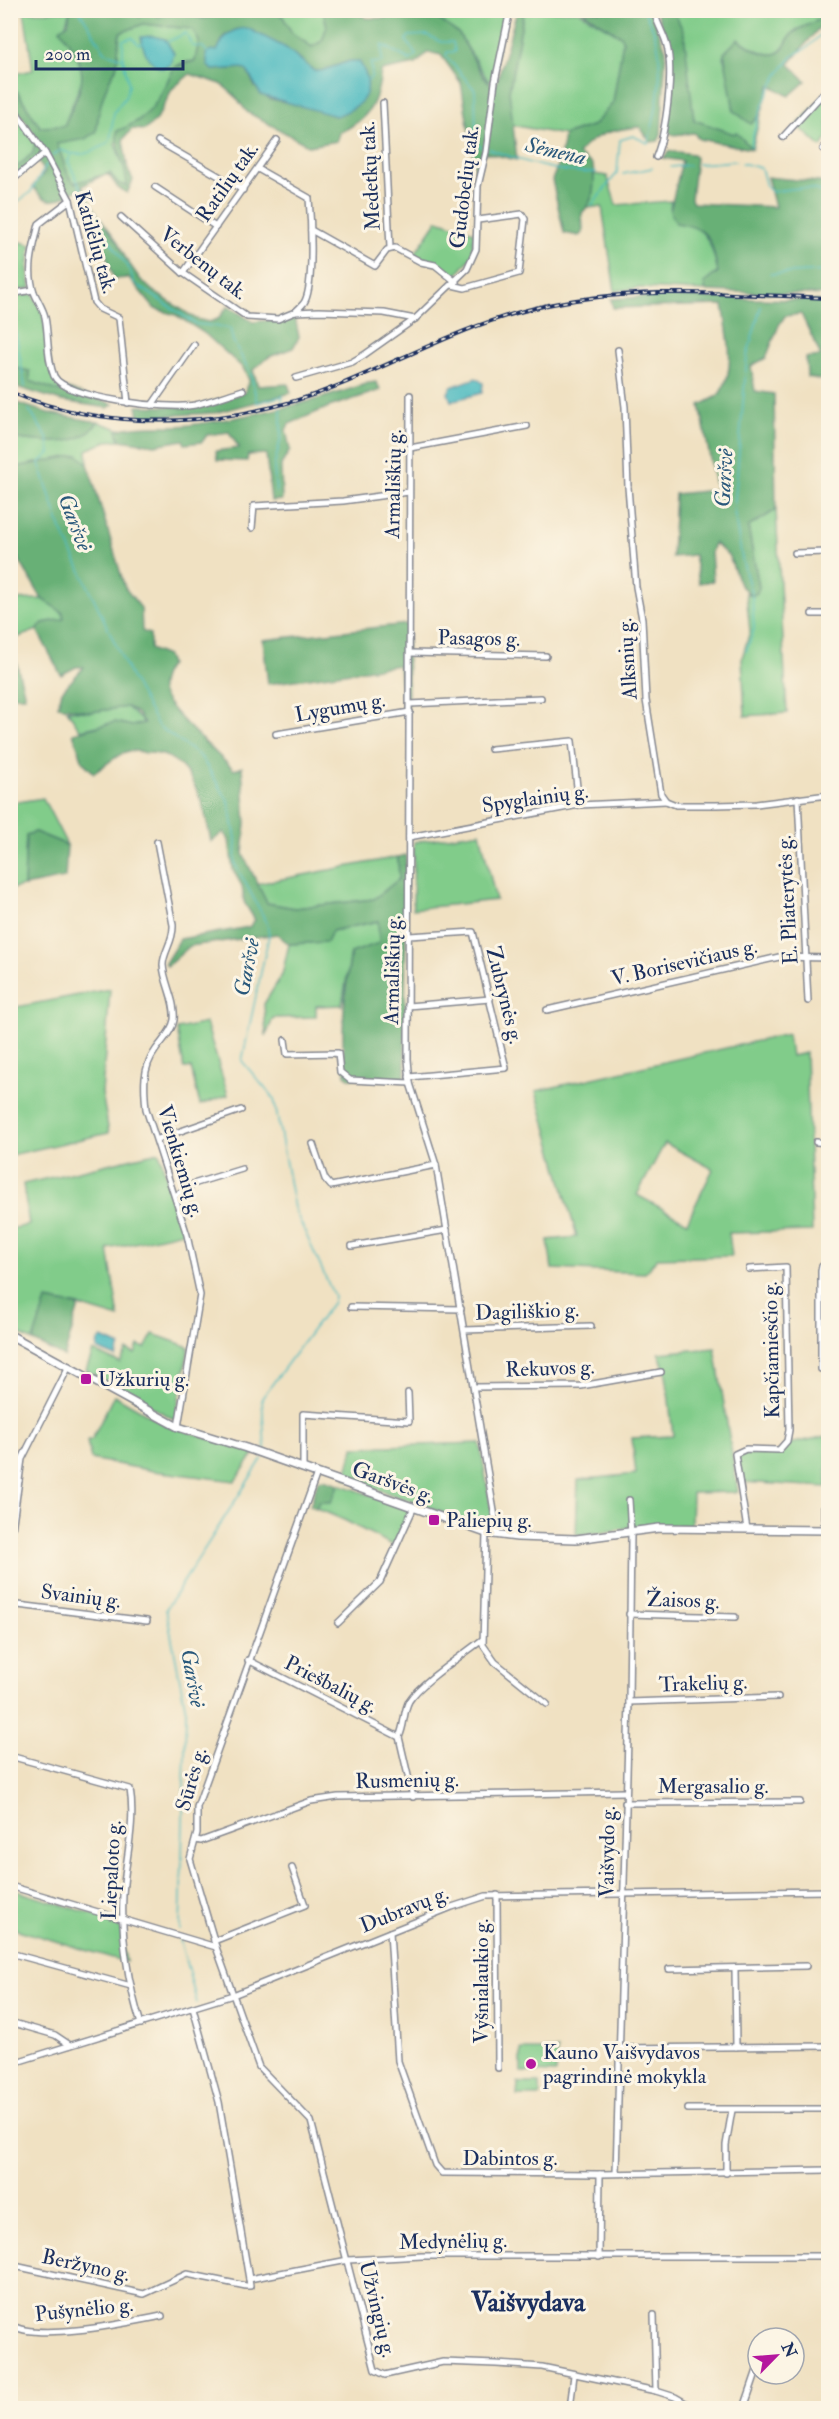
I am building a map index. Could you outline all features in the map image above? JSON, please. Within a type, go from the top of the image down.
[{"type":"main road","name":"Garšvės g.","points":[[10,1335],[178,1427],[303,1467],[498,1536],[576,1539],[631,1531],[826,1530]]},
{"type":"street","name":"Gudobelių tak.","points":[[296,378],[352,362],[415,319],[454,283],[473,258],[478,220],[478,186],[510,10]]},
{"type":"street","points":[[654,10],[667,43],[670,59],[664,136],[656,158]]},
{"type":"street","points":[[783,138],[828,88]]},
{"type":"street","name":"Katilėlių tak.","points":[[10,103],[45,153],[70,200],[76,216],[94,302],[100,309],[119,318],[128,403]]},
{"type":"street","name":"Medetkų tak.","points":[[383,103],[390,248]]},
{"type":"street","name":"Ratilių tak.","points":[[183,273],[258,169],[276,140]]},
{"type":"street","points":[[158,141],[243,190]]},
{"type":"street","points":[[823,149],[828,143]]},
{"type":"street","points":[[10,182],[45,153]]},
{"type":"street","points":[[258,169],[309,198],[311,230],[308,285],[305,302],[295,312]]},
{"type":"street","points":[[154,187],[216,227]]},
{"type":"street","points":[[70,200],[39,224],[30,268],[33,290],[45,315],[49,357],[55,377],[63,385],[128,403],[153,405],[193,405],[243,390]]},
{"type":"street","points":[[311,230],[375,266],[390,248],[395,248],[421,262],[435,265],[454,283],[465,288],[519,273],[525,219],[522,213],[478,220]]},
{"type":"street","name":"Verbenų tak.","points":[[121,217],[183,273],[247,318],[278,319],[295,312],[374,312],[415,319]]},
{"type":"street","points":[[10,294],[33,290]]},
{"type":"street","points":[[153,405],[194,345]]},
{"type":"street","name":"Alksnių g.","points":[[618,350],[625,407],[635,576],[642,619],[646,700],[658,786],[666,801]]},
{"type":"street","name":"Armališkių g.","points":[[410,395],[408,1006],[410,1080],[436,1165],[498,1536]]},
{"type":"street","points":[[410,448],[527,426]]},
{"type":"street","points":[[252,528],[254,506],[343,501],[409,492]]},
{"type":"street","points":[[795,553],[828,552]]},
{"type":"street","points":[[812,614],[828,614]]},
{"type":"street","name":"Pasagos g.","points":[[410,653],[546,656]]},
{"type":"street","points":[[410,704],[541,698]]},
{"type":"street","name":"Lygumų g.","points":[[276,734],[410,712]]},
{"type":"street","points":[[491,749],[572,741],[579,805]]},
{"type":"street","points":[[666,801],[676,805],[716,805],[828,795]]},
{"type":"street","name":"E. Pliaterytės g.","points":[[798,798],[808,1001]]},
{"type":"street","name":"Spyglainių g.","points":[[409,837],[579,805],[666,801]]},
{"type":"street","name":"Vienkiemių g.","points":[[157,842],[173,926],[173,936],[163,967],[174,1019],[166,1037],[149,1060],[144,1074],[146,1109],[158,1139],[175,1196],[198,1279],[200,1295],[178,1427]]},
{"type":"street","name":"Zubrynės g.","points":[[409,936],[473,932],[506,1068],[410,1080]]},
{"type":"street","name":"V. Borisevičiaus g.","points":[[547,1010],[779,957],[828,958]]},
{"type":"street","points":[[408,1006],[490,999]]},
{"type":"street","points":[[285,1040],[286,1054],[338,1053],[340,1072],[350,1080],[410,1080]]},
{"type":"street","points":[[158,1139],[241,1110]]},
{"type":"street","points":[[816,1142],[828,1143]]},
{"type":"street","points":[[313,1144],[325,1179],[330,1186],[436,1165]]},
{"type":"street","points":[[175,1196],[193,1184],[243,1169]]},
{"type":"street","points":[[351,1246],[447,1230]]},
{"type":"street","points":[[821,1369],[825,1264]]},
{"type":"street","name":"Kapčiamiesčio g.","points":[[747,1529],[735,1468],[735,1454],[746,1449],[778,1450],[787,1441],[789,1430],[786,1267],[749,1269]]},
{"type":"street","points":[[351,1307],[461,1309]]},
{"type":"street","name":"Dagiliškio g.","points":[[465,1330],[591,1326]]},
{"type":"street","points":[[10,1544],[22,1459],[69,1366]]},
{"type":"street","name":"Rekuvos g.","points":[[474,1388],[581,1386],[661,1372]]},
{"type":"street","points":[[303,1467],[303,1414],[409,1420],[408,1393]]},
{"type":"street","name":"Sūrės g.","points":[[233,1995],[190,1859],[190,1851],[196,1840],[196,1807],[317,1473]]},
{"type":"street","points":[[10,1479],[20,1481]]},
{"type":"street","points":[[824,1488],[826,1530]]},
{"type":"street","name":"Vaišvydo g.","points":[[616,2174],[629,1702],[631,1531],[629,1500]]},
{"type":"street","points":[[338,1623],[380,1582],[414,1508]]},
{"type":"street","points":[[486,1533],[482,1640],[490,1657],[547,1704]]},
{"type":"street","name":"Svainių g.","points":[[10,1604],[147,1621]]},
{"type":"street","name":"Žaisos g.","points":[[629,1614],[735,1617]]},
{"type":"street","points":[[413,1797],[399,1737],[411,1698],[482,1640]]},
{"type":"street","name":"Priešbalių g.","points":[[248,1660],[399,1737]]},
{"type":"street","name":"Trakelių g.","points":[[629,1702],[778,1697]]},
{"type":"street","name":"Liepaloto g.","points":[[10,1756],[124,1785],[130,1789],[131,1822],[123,1896],[123,1920],[131,1986],[141,2024]]},
{"type":"street","name":"Rusmenių g.","points":[[196,1840],[201,1841],[311,1801],[338,1797],[625,1792]]},
{"type":"street","name":"Mergasalio g.","points":[[625,1803],[800,1802]]},
{"type":"street","points":[[10,1887],[215,1944],[305,1905],[292,1868]]},
{"type":"street","name":"Dubravų g.","points":[[10,2064],[233,1995],[474,1898],[497,1894],[828,1891]]},
{"type":"street","name":"Vyšnialaukio g.","points":[[497,1894],[498,2068]]},
{"type":"street","name":"Dabintos g.","points":[[390,1932],[398,2061],[438,2170],[447,2174],[600,2175],[828,2170]]},
{"type":"street","points":[[10,1953],[131,1986]]},
{"type":"street","points":[[669,1969],[806,1966]]},
{"type":"street","points":[[735,1969],[736,2047]]},
{"type":"street","name":"Užvingių g.","points":[[233,1995],[259,2067],[311,2121],[375,2370],[378,2373],[386,2375],[428,2364],[472,2362],[542,2367],[656,2391],[675,2397],[694,2409]]},
{"type":"street","points":[[193,2008],[219,2102],[249,2279]]},
{"type":"street","points":[[10,2022],[55,2035],[70,2045]]},
{"type":"street","points":[[620,2048],[828,2046]]},
{"type":"street","points":[[688,2109],[828,2109]]},
{"type":"street","points":[[726,2173],[726,2145],[732,2110]]},
{"type":"street","points":[[599,2257],[600,2175]]},
{"type":"street","name":"Medynėlių g.","points":[[249,2279],[348,2260],[422,2256],[828,2256]]},
{"type":"street","name":"Beržyno g.","points":[[10,2265],[144,2294],[187,2274],[246,2286],[250,2286],[249,2279]]},
{"type":"street","points":[[654,2315],[656,2391]]},
{"type":"street","name":"Pušynėlio g.","points":[[10,2324],[24,2331],[88,2330],[162,2316]]},
{"type":"street","points":[[570,2409],[574,2375]]},
{"type":"street","points":[[744,2409],[752,2386]]},
{"type":"green space","points":[[24,11],[70,11],[65,26],[84,75],[64,126],[40,127],[17,92],[11,93],[10,75],[33,70]]},
{"type":"green space","points":[[70,11],[129,11],[140,17],[143,11],[155,11],[158,17],[179,12],[203,19],[227,11],[276,11],[283,17],[292,33],[312,47],[322,41],[327,26],[323,11],[355,11],[366,18],[386,18],[387,11],[427,11],[459,34],[483,76],[495,88],[517,11],[524,11],[509,91],[517,160],[482,152],[476,174],[461,83],[441,55],[428,52],[416,64],[381,71],[374,101],[365,116],[339,133],[337,141],[309,146],[247,112],[234,95],[221,84],[190,74],[172,89],[157,119],[145,130],[132,129],[123,140],[128,170],[133,180],[127,193],[118,188],[109,175],[103,175],[82,186],[140,279],[153,291],[196,319],[209,322],[218,319],[228,306],[253,322],[295,317],[299,337],[293,348],[269,357],[253,370],[258,386],[288,384],[291,393],[215,413],[139,417],[137,406],[193,407],[244,393],[249,380],[243,368],[204,333],[176,315],[155,309],[129,278],[114,279],[91,209],[79,189],[60,199],[44,198],[33,186],[45,172],[37,159],[11,181],[11,172],[33,153],[36,137],[11,100],[11,93],[17,91],[40,127],[64,126],[81,86],[81,67],[60,29],[68,23]],"holes":[[[143,24],[192,29],[199,41],[195,61],[174,67],[159,98],[146,114],[117,131],[127,186],[119,184],[110,173],[75,183],[69,177],[57,144],[85,139],[96,132],[102,100],[117,67],[120,33]],[[237,29],[298,57],[314,71],[321,71],[350,61],[335,116],[311,107],[270,99],[255,87],[248,72],[243,68],[213,70],[208,66],[206,54],[217,51],[224,36]]]},
{"type":"green space","points":[[155,11],[227,11],[203,19],[179,12],[158,17]]},
{"type":"green space","points":[[276,11],[323,11],[327,26],[322,41],[312,47],[292,33],[283,17]]},
{"type":"green space","points":[[427,11],[507,11],[490,84],[459,34]]},
{"type":"green space","points":[[524,11],[578,11],[621,36],[623,41],[613,103],[594,125],[564,135],[512,125],[509,91]]},
{"type":"green space","points":[[582,11],[651,11],[666,50],[661,135],[658,141],[650,142],[640,127],[622,129],[598,137],[578,154],[593,165],[594,178],[592,197],[582,213],[583,232],[579,236],[564,233],[552,180],[560,160],[564,135],[594,125],[613,103],[623,41],[621,36]]},
{"type":"green space","points":[[656,11],[674,11],[684,33],[694,120],[734,134],[736,132],[752,149],[699,139],[694,133],[672,135],[668,130],[671,50]]},
{"type":"green space","points":[[674,11],[828,11],[817,20],[796,30],[777,53],[760,51],[739,39],[723,57],[729,73],[734,111],[751,123],[761,114],[752,149],[736,133],[694,120]]},
{"type":"green space","points":[[828,11],[828,24],[818,29],[789,64],[806,81],[789,96],[770,85],[761,114],[751,124],[734,111],[724,53],[738,39],[760,52],[777,53],[782,50],[794,32],[816,21]]},
{"type":"green space","points":[[143,24],[192,29],[199,41],[195,61],[184,62],[174,67],[159,99],[146,116],[115,144],[127,175],[127,186],[119,184],[110,173],[75,183],[69,177],[57,144],[96,132],[100,102],[110,76],[116,69],[120,33]]},
{"type":"green space","points":[[825,94],[828,96],[828,138],[821,147],[797,125]]},
{"type":"green space","points":[[10,108],[35,143],[33,153],[11,172]]},
{"type":"green space","points":[[670,151],[693,154],[696,158],[691,199],[693,203],[775,207],[767,177],[828,183],[828,295],[706,291],[704,283],[718,272],[711,244],[703,232],[688,225],[676,223],[670,211],[682,161],[663,158]]},
{"type":"green space","points":[[594,174],[607,176],[616,205],[671,201],[670,211],[691,223],[704,234],[712,249],[718,272],[704,283],[706,291],[638,288],[615,291],[602,207],[588,207]]},
{"type":"green space","points":[[438,220],[474,232],[472,256],[456,276],[414,255]]},
{"type":"green space","points":[[11,239],[31,245],[28,269],[31,288],[11,292]]},
{"type":"green space","points":[[33,294],[43,315],[53,379],[62,387],[61,392],[29,381],[29,371],[11,367],[11,296]]},
{"type":"green space","points":[[657,296],[828,301],[828,396],[826,381],[807,377],[806,358],[821,356],[801,314],[785,316],[766,358],[751,366],[755,391],[774,394],[776,510],[748,527],[759,587],[757,593],[752,596],[740,585],[729,556],[714,543],[711,552],[713,581],[699,583],[694,555],[672,557],[675,494],[716,490],[700,405],[719,395],[728,373],[729,350],[723,305],[613,308],[611,299]]},
{"type":"green space","points":[[10,367],[30,371],[30,381],[61,392],[62,387],[113,404],[108,408],[61,401],[13,386]]},
{"type":"green space","points":[[376,382],[381,390],[329,407],[289,424],[286,430],[290,450],[281,465],[282,500],[271,501],[266,454],[248,455],[247,461],[217,460],[216,451],[239,448],[229,432],[207,435],[202,442],[185,444],[183,440],[155,445],[120,440],[117,431],[132,427],[182,426],[235,418],[302,403]]},
{"type":"green space","points":[[11,401],[48,413],[98,422],[80,437],[69,441],[11,439]]},
{"type":"green space","points":[[98,422],[119,429],[120,440],[107,441],[87,450],[88,464],[78,455],[11,468],[11,439],[69,441],[89,431]]},
{"type":"green space","points":[[78,455],[88,464],[125,588],[141,608],[142,631],[150,634],[150,649],[167,656],[170,664],[161,683],[164,697],[181,719],[234,770],[242,767],[246,823],[243,854],[267,903],[295,908],[374,899],[399,879],[398,857],[406,855],[405,1079],[349,1078],[345,1075],[344,1014],[351,953],[379,943],[378,921],[332,931],[327,942],[289,944],[277,934],[190,946],[167,966],[165,963],[180,939],[249,927],[255,920],[244,902],[242,886],[233,870],[229,840],[224,832],[211,842],[200,798],[186,771],[163,755],[134,751],[125,752],[94,773],[83,762],[73,733],[115,722],[132,726],[144,723],[137,713],[127,707],[90,712],[58,706],[62,691],[84,667],[76,667],[61,675],[37,630],[43,623],[64,619],[63,613],[42,599],[11,546],[11,468]]},
{"type":"green space","points":[[776,510],[787,713],[745,716],[742,658],[750,631],[746,593],[752,596],[759,587],[748,527]]},
{"type":"green space","points":[[42,599],[63,612],[64,619],[43,623],[37,630],[11,640],[10,600]]},
{"type":"green space","points":[[407,624],[408,710],[403,711],[399,665],[268,684],[263,640]]},
{"type":"green space","points":[[11,642],[25,696],[11,696]]},
{"type":"green space","points":[[127,707],[144,723],[132,726],[115,722],[80,730],[67,710],[90,712]]},
{"type":"green space","points":[[43,798],[67,845],[35,832],[26,835],[24,886],[11,889],[11,803]]},
{"type":"green space","points":[[35,832],[67,845],[65,878],[24,886],[26,835]]},
{"type":"green space","points":[[480,832],[496,900],[413,909],[414,842]]},
{"type":"green space","points":[[398,857],[399,879],[374,899],[295,908],[267,903],[256,884]]},
{"type":"green space","points":[[378,921],[380,943],[351,953],[342,1005],[316,1006],[316,1017],[273,1018],[266,1036],[264,1004],[282,975],[289,944],[326,942],[332,931]]},
{"type":"green space","points":[[110,989],[102,1093],[109,1133],[11,1155],[11,1008]]},
{"type":"green space","points":[[206,1023],[228,1095],[200,1105],[191,1068],[184,1068],[177,1029]]},
{"type":"green space","points":[[788,1034],[791,1056],[806,1053],[812,1231],[729,1233],[732,1256],[657,1258],[645,1273],[552,1269],[548,1240],[577,1237],[536,1091]],"holes":[[[665,1143],[713,1169],[687,1222],[637,1195]]]},
{"type":"green space","points":[[159,1152],[183,1232],[108,1249],[119,1318],[79,1306],[47,1300],[33,1341],[11,1330],[10,1229],[29,1225],[23,1184]]},
{"type":"green space","points":[[46,1300],[79,1306],[64,1357],[33,1341]]},
{"type":"green space","points":[[153,1334],[189,1347],[175,1420],[86,1370],[93,1351],[120,1363],[127,1350],[135,1354],[138,1345],[145,1348]]},
{"type":"green space","points":[[715,1348],[738,1492],[692,1493],[691,1525],[636,1526],[576,1535],[578,1480],[636,1474],[632,1438],[673,1436],[666,1374],[659,1353]]},
{"type":"green space","points":[[114,1395],[166,1425],[255,1453],[235,1481],[153,1471],[91,1459],[87,1441],[92,1439]]},
{"type":"green space","points":[[827,1436],[827,1487],[741,1482],[736,1459],[740,1454],[777,1453],[789,1444]]},
{"type":"green space","points":[[480,1443],[494,1527],[492,1530],[345,1478],[354,1447]]},
{"type":"green space","points":[[324,1479],[339,1484],[331,1502],[319,1502],[316,1508],[310,1506],[318,1480]]},
{"type":"green space","points":[[339,1484],[411,1509],[394,1546],[316,1508],[319,1502]]},
{"type":"green space","points":[[10,1889],[119,1922],[126,1962],[11,1928]]},
{"type":"green space","points":[[521,2050],[557,2050],[556,2073],[521,2072]]},
{"type":"green space","points":[[518,2083],[540,2083],[540,2096],[517,2096]]},
{"type":"water","points":[[247,28],[286,48],[314,71],[321,71],[350,61],[359,61],[367,80],[365,96],[354,107],[336,116],[261,95],[248,72],[243,68],[213,70],[208,66],[206,54],[211,50],[217,51],[225,37],[232,32]]},
{"type":"water","points":[[152,36],[165,39],[174,53],[170,65],[162,68],[147,56],[141,37]]},
{"type":"water","points":[[476,378],[483,383],[482,393],[451,401],[448,393],[451,387]]},
{"type":"water","points":[[102,1338],[120,1346],[116,1357],[97,1349],[98,1341]]},
{"type":"waterway","points":[[79,10],[105,52],[123,58]]},
{"type":"waterway","points":[[613,10],[625,10]]},
{"type":"waterway","points":[[592,205],[617,173],[620,140],[633,136],[648,143],[657,105],[660,66],[656,37],[644,10]]},
{"type":"waterway","points":[[751,146],[761,111],[777,76],[794,55],[808,47],[828,29]]},
{"type":"waterway","name":"Sėmena","points":[[167,42],[186,33],[192,46],[203,47],[208,53]]},
{"type":"waterway","name":"Sėmena","points":[[368,81],[372,76],[371,63],[382,62],[382,45],[410,60],[416,55],[406,40],[409,36],[427,35],[441,42],[453,42],[455,52],[447,52],[446,56],[475,90],[476,143],[481,147]]},
{"type":"waterway","name":"Sėmena","points":[[52,156],[61,150],[74,154],[86,153],[110,141],[114,112],[126,96],[129,85],[123,58],[123,40],[132,37],[138,44],[142,43]]},
{"type":"waterway","name":"Sėmena","points":[[489,149],[555,169],[596,172]]},
{"type":"waterway","points":[[71,156],[68,161],[95,219],[130,270],[134,283],[196,324],[230,328],[233,341],[251,374],[257,403],[283,396],[282,401]]},
{"type":"waterway","name":"Sėmena","points":[[698,164],[736,161]]},
{"type":"waterway","name":"Sėmena","points":[[742,163],[761,168],[766,186],[772,192],[808,188],[828,195]]},
{"type":"waterway","name":"Sėmena","points":[[10,207],[30,193],[47,164]]},
{"type":"waterway","name":"Sėmena","points":[[671,167],[689,165]]},
{"type":"waterway","name":"Sėmena","points":[[623,174],[652,168]]},
{"type":"waterway","name":"Garšvė","points":[[770,274],[828,271]]},
{"type":"waterway","name":"Garšvė","points":[[10,298],[16,310],[14,323],[25,387]]},
{"type":"waterway","name":"Garšvė","points":[[746,651],[754,629],[752,596],[742,559],[734,511],[747,356],[761,306]]},
{"type":"waterway","points":[[276,493],[274,467],[281,437],[281,408]]},
{"type":"waterway","name":"Garšvė","points":[[29,410],[48,439],[50,453],[39,463],[61,529],[133,681],[158,726],[201,757],[229,802],[236,839],[235,864],[267,923],[269,935],[242,1061],[274,1099],[294,1208],[334,1296],[333,1302],[262,1398],[265,1449]]},
{"type":"waterway","name":"Garšvė","points":[[180,1930],[186,1711],[166,1609],[262,1459]]},
{"type":"waterway","name":"Garšvė","points":[[180,1940],[197,2003]]},
{"type":"railway","points":[[10,392],[50,406],[92,415],[134,420],[219,417],[302,398],[342,384],[485,323],[535,308],[608,296],[645,294],[718,293],[828,298]]},
{"type":"place","name":"Užkurių g.","points":[[86,1379]]},
{"type":"place","name":"Paliepių g.","points":[[434,1520]]},
{"type":"place","name":"Kauno Vaišvydavos pagrindinė mokykla","points":[[531,2064]]},
{"type":"district","name":"Vaišvydava","points":[[528,2302]]}]
